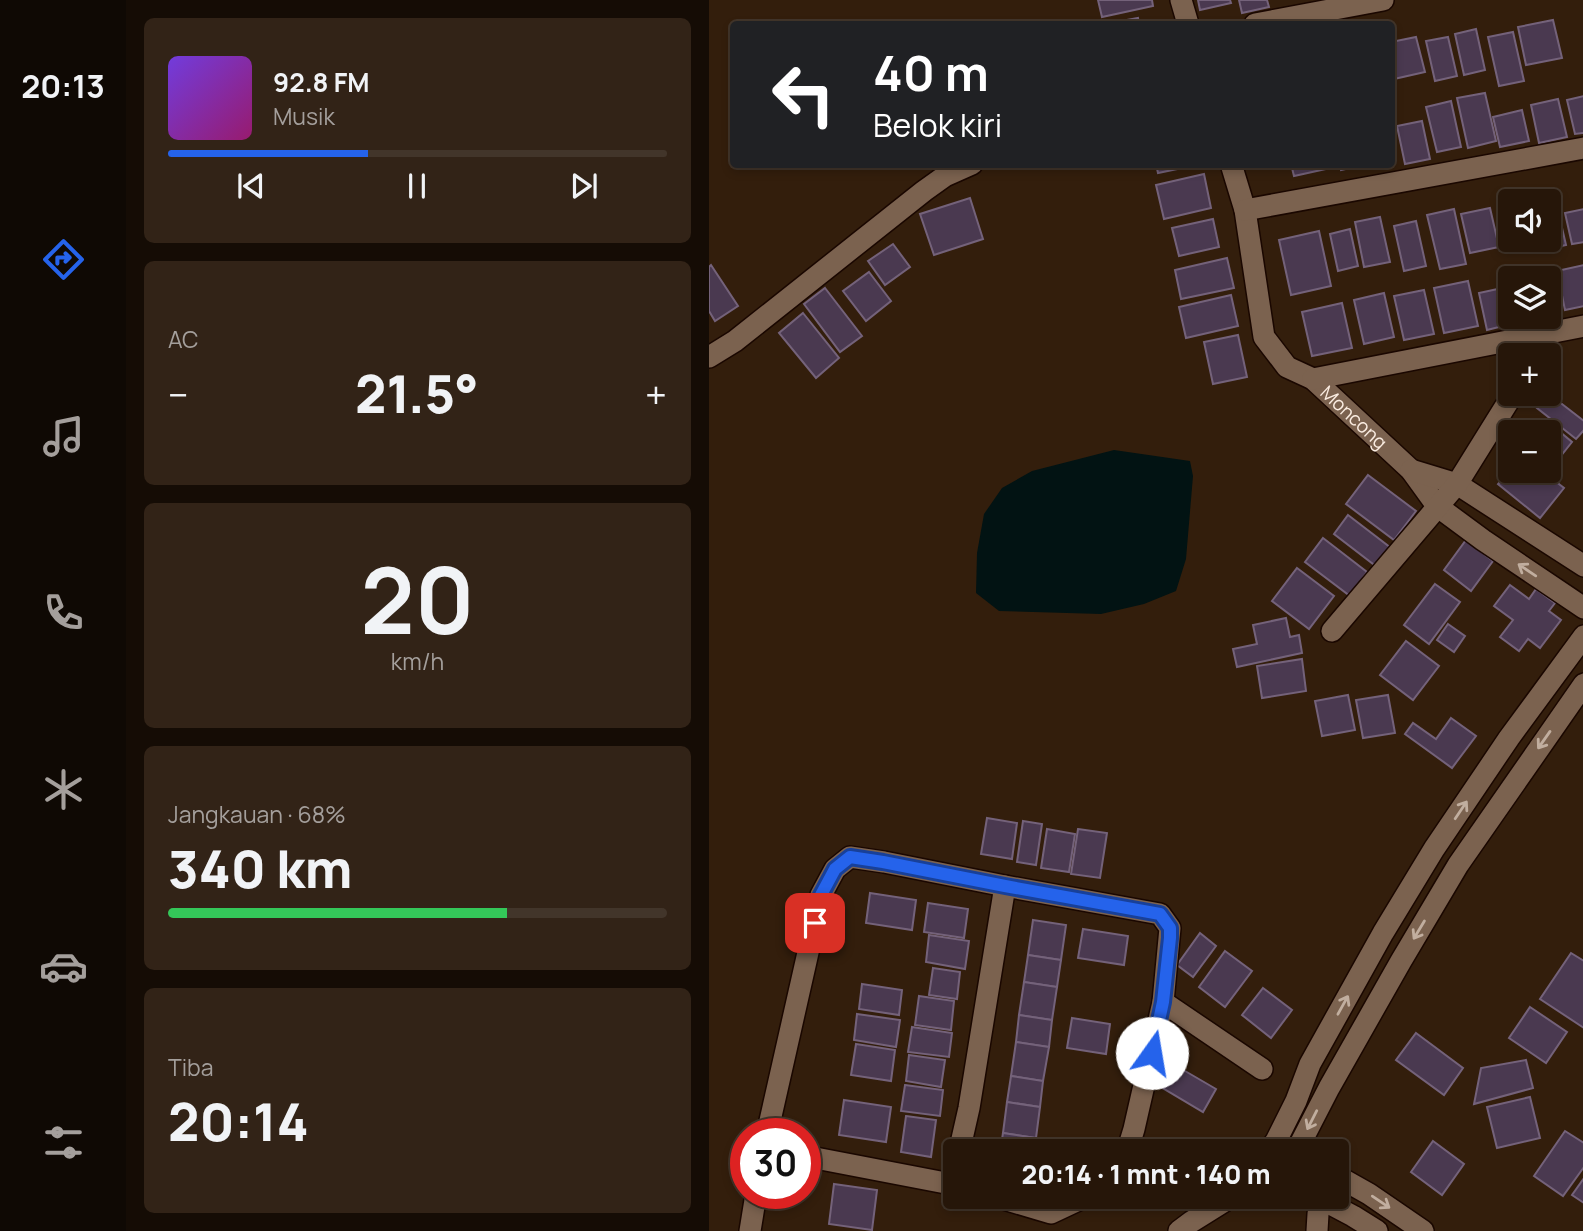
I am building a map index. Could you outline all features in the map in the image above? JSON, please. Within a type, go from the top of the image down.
[{"type":"street","points":[[1181,0],[1187,21]]},
{"type":"street","points":[[1271,21],[1383,0]]},
{"type":"street","points":[[1245,210],[1583,148]]},
{"type":"street","points":[[709,357],[735,341],[934,184],[963,168]]},
{"type":"street","name":"Moncong","points":[[1233,168],[1245,210],[1264,337],[1287,367],[1313,379],[1411,470],[1437,506],[1583,608]]},
{"type":"street","points":[[1313,379],[1583,326]]},
{"type":"street","points":[[1544,343],[1551,332]]},
{"type":"street","points":[[1332,631],[1457,484],[1506,406]]},
{"type":"street","points":[[1411,470],[1457,484],[1583,566]]},
{"type":"street","points":[[1286,1139],[1310,1064],[1383,933],[1434,849],[1509,738],[1583,636]]},
{"type":"street","points":[[1291,1139],[1329,1088],[1458,865],[1583,684]]},
{"type":"street","points":[[771,1118],[821,895],[835,869],[850,857],[1160,914],[1170,928],[1163,1002],[1131,1139]]},
{"type":"street","points":[[962,1139],[1005,886]]},
{"type":"street","points":[[1163,1002],[1262,1069]]},
{"type":"street","points":[[821,1159],[943,1176]]},
{"type":"street","points":[[1349,1183],[1423,1231]]},
{"type":"street","points":[[750,1231],[754,1209]]},
{"type":"street","points":[[1038,1209],[1051,1213],[1060,1209]]},
{"type":"street","points":[[1179,1231],[1213,1209]]},
{"type":"street","points":[[1317,1231],[1319,1209]]},
{"type":"street","points":[[1340,1209],[1377,1231]]},
{"type":"shaded area","points":[[1114,450],[1190,461],[1193,476],[1186,559],[1176,591],[1144,604],[1101,614],[999,611],[976,593],[977,553],[984,514],[1002,488],[1032,471]]},
{"type":"building","points":[[1098,0],[1152,0],[1153,6],[1102,17]]},
{"type":"building","points":[[1198,0],[1230,0],[1231,3],[1200,10]]},
{"type":"building","points":[[1239,0],[1267,0],[1269,7],[1242,13]]},
{"type":"building","points":[[1553,20],[1562,58],[1526,65],[1518,27]]},
{"type":"building","points":[[1476,29],[1485,70],[1464,75],[1455,34]]},
{"type":"building","points":[[1513,32],[1524,81],[1499,86],[1488,37]]},
{"type":"building","points":[[1416,37],[1425,72],[1395,79],[1395,41]]},
{"type":"building","points":[[1448,37],[1457,76],[1435,81],[1426,41]]},
{"type":"building","points":[[1485,93],[1496,141],[1468,148],[1457,98]]},
{"type":"building","points":[[1584,96],[1584,133],[1575,134],[1567,100]]},
{"type":"building","points":[[1558,99],[1567,137],[1539,143],[1531,105]]},
{"type":"building","points":[[1451,101],[1461,147],[1437,152],[1426,107]]},
{"type":"building","points":[[1522,110],[1529,141],[1500,147],[1493,117]]},
{"type":"building","points":[[1422,121],[1430,159],[1405,164],[1397,126]]},
{"type":"building","points":[[1157,168],[1182,168],[1158,173]]},
{"type":"building","points":[[1292,168],[1326,168],[1326,169],[1294,176]]},
{"type":"building","points":[[1204,174],[1211,208],[1164,219],[1156,185]]},
{"type":"building","points":[[970,198],[983,239],[934,255],[920,214]]},
{"type":"building","points":[[1490,208],[1498,247],[1470,253],[1461,214]]},
{"type":"building","points":[[1454,209],[1466,264],[1440,269],[1427,215]]},
{"type":"building","points":[[1584,209],[1584,242],[1572,244],[1565,213]]},
{"type":"building","points":[[1380,217],[1390,262],[1364,267],[1355,222]]},
{"type":"building","points":[[1213,219],[1219,247],[1179,256],[1172,228]]},
{"type":"building","points":[[1416,221],[1426,266],[1404,271],[1394,226]]},
{"type":"building","points":[[1561,224],[1566,245],[1561,246]]},
{"type":"building","points":[[1350,229],[1358,266],[1338,271],[1330,234]]},
{"type":"building","points":[[1319,231],[1331,286],[1291,295],[1279,240]]},
{"type":"building","points":[[893,244],[910,267],[885,285],[868,261]]},
{"type":"building","points":[[1227,258],[1234,288],[1181,299],[1175,270]]},
{"type":"building","points":[[711,265],[738,306],[715,321],[709,311]]},
{"type":"building","points":[[1584,265],[1584,306],[1565,310],[1561,270]]},
{"type":"building","points":[[869,272],[891,301],[866,321],[843,291]]},
{"type":"building","points":[[1468,281],[1478,326],[1444,333],[1434,288]]},
{"type":"building","points":[[825,288],[862,336],[840,352],[804,304]]},
{"type":"building","points":[[1498,289],[1498,327],[1487,330],[1479,293]]},
{"type":"building","points":[[1424,290],[1434,334],[1404,340],[1394,296]]},
{"type":"building","points":[[1384,293],[1394,337],[1364,344],[1354,300]]},
{"type":"building","points":[[1231,295],[1238,326],[1186,338],[1179,307]]},
{"type":"building","points":[[1342,303],[1352,348],[1312,356],[1302,312]]},
{"type":"building","points":[[803,313],[839,358],[816,378],[779,333]]},
{"type":"building","points":[[1238,335],[1247,377],[1213,384],[1204,342]]},
{"type":"building","points":[[1561,403],[1584,421],[1584,430],[1576,439],[1561,427],[1561,420],[1552,420],[1537,408],[1561,406]]},
{"type":"building","points":[[1561,433],[1572,442],[1561,456]]},
{"type":"building","points":[[1368,475],[1416,511],[1394,540],[1346,504]]},
{"type":"building","points":[[1558,483],[1564,488],[1540,518],[1498,484]]},
{"type":"building","points":[[1348,515],[1391,548],[1377,567],[1334,534]]},
{"type":"building","points":[[1323,538],[1367,572],[1350,596],[1305,562]]},
{"type":"building","points":[[1466,540],[1493,561],[1471,591],[1444,570]]},
{"type":"building","points":[[1297,568],[1334,596],[1309,629],[1272,601]]},
{"type":"building","points":[[1435,584],[1460,602],[1429,644],[1404,625]]},
{"type":"building","points":[[1510,585],[1529,599],[1536,589],[1555,603],[1549,611],[1561,620],[1540,648],[1528,639],[1519,651],[1500,637],[1513,620],[1494,606]]},
{"type":"building","points":[[1286,618],[1290,637],[1299,635],[1302,653],[1237,667],[1233,649],[1257,644],[1253,625]]},
{"type":"building","points":[[1448,624],[1465,636],[1454,652],[1437,640]]},
{"type":"building","points":[[1406,641],[1439,666],[1413,700],[1380,675]]},
{"type":"building","points":[[1302,659],[1306,691],[1262,698],[1257,666]]},
{"type":"building","points":[[1348,695],[1355,730],[1322,736],[1315,701]]},
{"type":"building","points":[[1388,695],[1395,733],[1363,738],[1356,700]]},
{"type":"building","points":[[1451,718],[1476,736],[1452,768],[1405,734],[1413,723],[1436,739]]},
{"type":"building","points":[[987,818],[1017,823],[1012,859],[981,854]]},
{"type":"building","points":[[1023,821],[1042,824],[1036,865],[1017,862]]},
{"type":"building","points":[[1047,829],[1075,834],[1069,872],[1041,868]]},
{"type":"building","points":[[1078,829],[1107,833],[1100,878],[1071,874]]},
{"type":"building","points":[[870,893],[916,900],[912,930],[866,923]]},
{"type":"building","points":[[928,903],[968,909],[964,938],[924,932]]},
{"type":"building","points":[[1033,920],[1066,925],[1061,960],[1028,955]]},
{"type":"building","points":[[1083,929],[1128,936],[1124,965],[1078,958]]},
{"type":"building","points":[[1200,933],[1216,946],[1193,977],[1177,965]]},
{"type":"building","points":[[929,935],[969,941],[965,969],[926,962]]},
{"type":"building","points":[[1225,951],[1252,971],[1225,1007],[1199,987]]},
{"type":"building","points":[[1571,953],[1584,961],[1584,1028],[1540,999]]},
{"type":"building","points":[[1028,955],[1061,960],[1057,987],[1024,982]]},
{"type":"building","points":[[933,968],[960,972],[957,999],[929,995]]},
{"type":"building","points":[[1024,982],[1057,987],[1052,1020],[1019,1015]]},
{"type":"building","points":[[862,984],[902,990],[899,1015],[859,1009]]},
{"type":"building","points":[[1263,988],[1292,1010],[1271,1038],[1242,1015]]},
{"type":"building","points":[[919,996],[954,1001],[951,1030],[915,1025]]},
{"type":"building","points":[[1530,1007],[1567,1032],[1546,1063],[1509,1038]]},
{"type":"building","points":[[857,1014],[900,1020],[896,1047],[854,1040]]},
{"type":"building","points":[[1019,1015],[1052,1020],[1049,1047],[1016,1042]]},
{"type":"building","points":[[1072,1018],[1110,1024],[1106,1054],[1067,1048]]},
{"type":"building","points":[[912,1027],[952,1033],[949,1057],[908,1052]]},
{"type":"building","points":[[1416,1033],[1463,1068],[1444,1095],[1396,1060]]},
{"type":"building","points":[[1016,1042],[1049,1047],[1043,1081],[1011,1076]]},
{"type":"building","points":[[856,1044],[895,1050],[891,1081],[851,1075]]},
{"type":"building","points":[[909,1055],[945,1060],[941,1087],[906,1081]]},
{"type":"building","points":[[1526,1060],[1533,1088],[1474,1104],[1481,1068]]},
{"type":"building","points":[[1173,1064],[1216,1089],[1203,1112],[1161,1087]]},
{"type":"building","points":[[1011,1076],[1043,1081],[1040,1107],[1007,1102]]},
{"type":"building","points":[[905,1085],[943,1090],[940,1116],[901,1111]]},
{"type":"building","points":[[1530,1097],[1540,1138],[1497,1148],[1487,1107]]},
{"type":"building","points":[[844,1100],[891,1107],[886,1142],[839,1135]]},
{"type":"building","points":[[1007,1102],[1040,1107],[1036,1138],[1003,1133]]},
{"type":"building","points":[[906,1116],[936,1120],[931,1157],[901,1152]]},
{"type":"building","points":[[1565,1131],[1584,1143],[1584,1167],[1563,1196],[1534,1176]]},
{"type":"building","points":[[1003,1133],[1036,1138],[1036,1139],[1002,1139]]},
{"type":"building","points":[[1433,1141],[1464,1164],[1442,1195],[1411,1172]]},
{"type":"building","points":[[1584,1178],[1584,1203],[1572,1195]]},
{"type":"building","points":[[834,1184],[877,1190],[872,1230],[829,1224]]},
{"type":"route","points":[[815,923],[821,895],[835,869],[850,857],[1160,914],[1170,928],[1170,938],[1163,1002],[1152,1053]]}]
